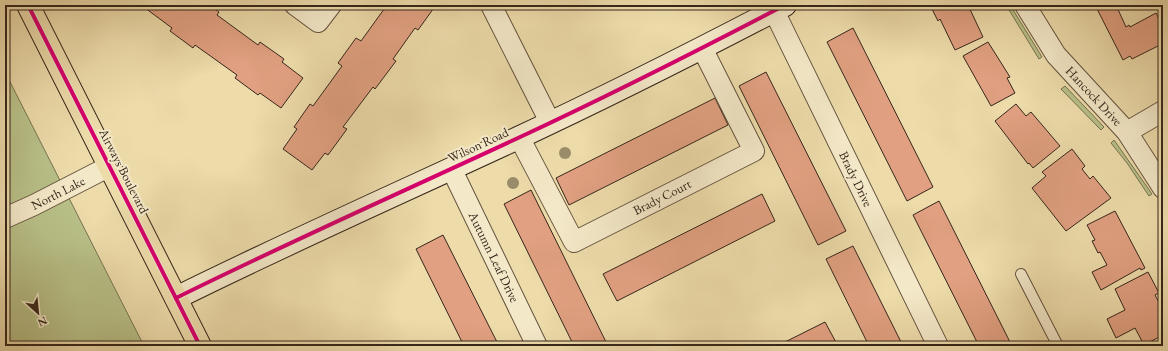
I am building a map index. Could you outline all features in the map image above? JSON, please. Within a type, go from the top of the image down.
[{"type":"main road","name":"Airways Boulevard","points":[[28,5],[200,346]]},
{"type":"street","points":[[295,5],[318,22],[331,5]]},
{"type":"street","points":[[491,5],[550,122]]},
{"type":"street","name":"Hancock Drive","points":[[1025,5],[1056,55],[1127,132],[1163,188]]},
{"type":"street","name":"Wilson Road","points":[[176,298],[250,261],[519,137],[702,48],[780,8]]},
{"type":"street","name":"Brady Drive","points":[[780,8],[938,346]]},
{"type":"street","name":"Brady Court","points":[[519,137],[574,242],[754,151],[702,48]]},
{"type":"street","points":[[1127,132],[1163,112]]},
{"type":"street","name":"North Lake","points":[[5,218],[34,205],[110,166]]},
{"type":"street","name":"Autumn Leaf Drive","points":[[452,168],[537,346]]},
{"type":"lane","points":[[1021,274],[1058,346]]},
{"type":"green space","points":[[1006,5],[1010,5],[1042,57],[1039,59]]},
{"type":"green space","points":[[5,72],[144,346],[5,346]]},
{"type":"green space","points":[[1065,86],[1104,127],[1101,130],[1061,89]]},
{"type":"green space","points":[[1114,140],[1152,194],[1149,196],[1127,163],[1111,143]]},
{"type":"building","points":[[141,5],[210,5],[219,12],[217,15],[258,45],[260,42],[284,59],[282,62],[303,78],[281,108],[260,93],[258,95],[235,78],[237,75],[195,45],[193,48],[170,31],[172,28]]},
{"type":"building","points":[[387,5],[436,5],[418,30],[415,28],[393,59],[396,61],[375,89],[373,87],[343,127],[347,129],[328,155],[325,153],[312,170],[283,149],[297,129],[294,127],[310,104],[313,106],[342,66],[338,63],[356,38],[361,41]]},
{"type":"building","points":[[930,5],[968,5],[983,37],[955,50],[940,19],[938,21]]},
{"type":"building","points":[[1095,5],[1116,5],[1126,27],[1129,25],[1130,27],[1156,13],[1163,27],[1163,40],[1159,42],[1160,45],[1132,59],[1130,56],[1123,60]]},
{"type":"building","points":[[853,28],[933,187],[907,201],[827,42]]},
{"type":"building","points":[[988,42],[1010,77],[1007,78],[1015,93],[991,106],[963,56]]},
{"type":"building","points":[[766,72],[846,231],[818,245],[739,86]]},
{"type":"building","points":[[715,98],[728,125],[569,205],[556,178]]},
{"type":"building","points":[[1016,104],[1026,116],[1031,112],[1060,146],[1033,168],[1029,163],[1028,164],[995,121]]},
{"type":"building","points":[[1072,149],[1085,166],[1082,169],[1090,179],[1093,176],[1111,198],[1066,231],[1032,188],[1046,176],[1042,172]]},
{"type":"building","points":[[531,190],[608,346],[574,346],[504,204]]},
{"type":"building","points":[[762,194],[775,221],[617,301],[603,274]]},
{"type":"building","points":[[939,201],[1012,346],[979,346],[913,215]]},
{"type":"building","points":[[1115,211],[1145,268],[1141,270],[1140,268],[1101,290],[1092,272],[1107,265],[1100,252],[1098,253],[1092,241],[1095,240],[1087,225]]},
{"type":"building","points":[[443,235],[499,346],[464,346],[416,249]]},
{"type":"building","points":[[853,246],[903,346],[869,346],[826,259]]},
{"type":"building","points":[[1148,272],[1159,293],[1155,295],[1161,306],[1163,305],[1163,335],[1144,345],[1135,328],[1116,338],[1107,319],[1125,310],[1115,289]]},
{"type":"building","points":[[825,322],[838,346],[777,346]]},
{"type":"cycle path","points":[[28,5],[200,346]]},
{"type":"cycle path","points":[[176,298],[585,106],[785,5]]}]
